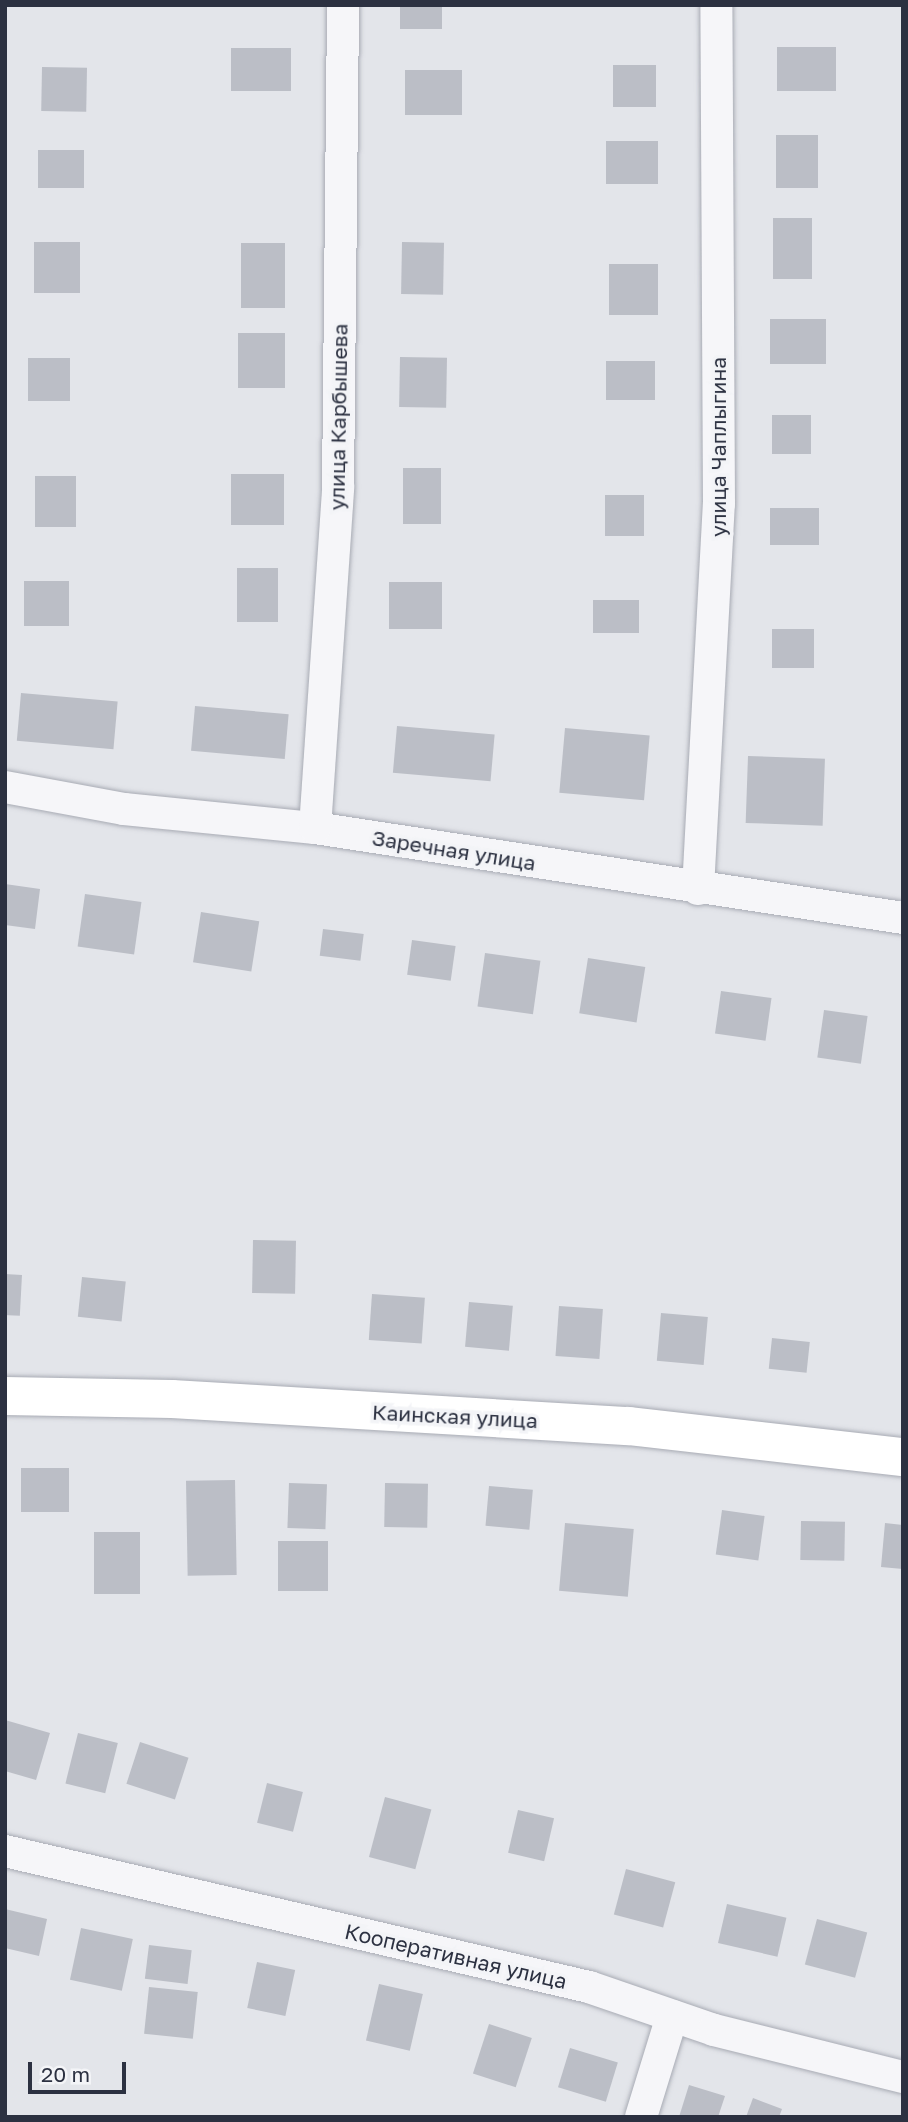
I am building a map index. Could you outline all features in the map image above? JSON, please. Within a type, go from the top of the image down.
[{"type":"main road","name":"Каинская улица","points":[[5,1396],[172,1399],[629,1426],[903,1457]]},
{"type":"street","name":"улица Карбышева","points":[[315,828],[338,488],[343,5]]},
{"type":"street","name":"улица Чаплыгина","points":[[698,889],[719,504],[716,5]]},
{"type":"street","name":"Заречная улица","points":[[5,787],[124,808],[315,828],[698,889],[903,918]]},
{"type":"street","name":"Кооперативная улица","points":[[5,1851],[589,1987],[672,2015],[903,2077]]},
{"type":"street","points":[[641,2117],[672,2015]]},
{"type":"building","points":[[400,5],[442,5],[442,29],[400,29]]},
{"type":"building","points":[[777,47],[836,47],[836,91],[777,91]]},
{"type":"building","points":[[231,48],[291,48],[291,91],[231,91]]},
{"type":"building","points":[[613,65],[656,65],[656,107],[613,107]]},
{"type":"building","points":[[42,67],[87,68],[86,112],[41,111]]},
{"type":"building","points":[[405,70],[462,70],[462,115],[405,115]]},
{"type":"building","points":[[776,135],[818,135],[818,188],[776,188]]},
{"type":"building","points":[[606,141],[658,141],[658,184],[606,184]]},
{"type":"building","points":[[38,150],[84,150],[84,188],[38,188]]},
{"type":"building","points":[[773,218],[812,218],[812,279],[773,279]]},
{"type":"building","points":[[34,242],[80,242],[80,293],[34,293]]},
{"type":"building","points":[[402,242],[444,243],[443,295],[401,294]]},
{"type":"building","points":[[241,243],[285,243],[285,308],[241,308]]},
{"type":"building","points":[[609,264],[658,264],[658,315],[609,315]]},
{"type":"building","points":[[770,319],[826,319],[826,364],[770,364]]},
{"type":"building","points":[[238,333],[285,333],[285,388],[238,388]]},
{"type":"building","points":[[400,357],[447,358],[446,408],[399,407]]},
{"type":"building","points":[[28,358],[70,358],[70,401],[28,401]]},
{"type":"building","points":[[606,361],[655,361],[655,400],[606,400]]},
{"type":"building","points":[[772,415],[811,415],[811,454],[772,454]]},
{"type":"building","points":[[403,468],[441,468],[441,524],[403,524]]},
{"type":"building","points":[[231,474],[284,474],[284,525],[231,525]]},
{"type":"building","points":[[35,476],[76,476],[76,527],[35,527]]},
{"type":"building","points":[[605,495],[644,495],[644,536],[605,536]]},
{"type":"building","points":[[770,508],[819,508],[819,545],[770,545]]},
{"type":"building","points":[[237,568],[278,568],[278,622],[237,622]]},
{"type":"building","points":[[24,581],[69,581],[69,626],[24,626]]},
{"type":"building","points":[[389,582],[442,582],[442,629],[389,629]]},
{"type":"building","points":[[593,600],[639,600],[639,633],[593,633]]},
{"type":"building","points":[[772,629],[814,629],[814,668],[772,668]]},
{"type":"building","points":[[21,693],[118,701],[113,749],[17,741]]},
{"type":"building","points":[[195,706],[289,714],[285,759],[191,751]]},
{"type":"building","points":[[397,726],[495,735],[491,781],[393,773]]},
{"type":"building","points":[[565,728],[650,735],[644,800],[559,793]]},
{"type":"building","points":[[748,756],[825,759],[823,826],[746,823]]},
{"type":"building","points":[[5,884],[40,889],[35,929],[5,925]]},
{"type":"building","points":[[85,894],[141,902],[134,954],[78,946]]},
{"type":"building","points":[[201,912],[259,921],[251,972],[193,962]]},
{"type":"building","points":[[323,929],[364,934],[360,961],[320,956]]},
{"type":"building","points":[[412,940],[456,946],[451,981],[407,975]]},
{"type":"building","points":[[485,953],[540,961],[533,1014],[477,1006]]},
{"type":"building","points":[[588,958],[645,967],[637,1022],[579,1013]]},
{"type":"building","points":[[721,991],[772,998],[766,1041],[715,1034]]},
{"type":"building","points":[[824,1010],[868,1016],[861,1064],[817,1058]]},
{"type":"building","points":[[253,1240],[296,1241],[295,1294],[252,1293]]},
{"type":"building","points":[[5,1274],[22,1275],[20,1316],[5,1315]]},
{"type":"building","points":[[82,1277],[126,1282],[122,1321],[78,1317]]},
{"type":"building","points":[[372,1294],[425,1298],[422,1344],[369,1340]]},
{"type":"building","points":[[469,1302],[513,1306],[509,1351],[465,1347]]},
{"type":"building","points":[[559,1306],[603,1309],[599,1359],[556,1356]]},
{"type":"building","points":[[661,1313],[708,1317],[704,1365],[657,1361]]},
{"type":"building","points":[[772,1338],[810,1342],[807,1373],[769,1369]]},
{"type":"building","points":[[21,1468],[69,1468],[69,1512],[21,1512]]},
{"type":"building","points":[[235,1480],[237,1575],[188,1576],[186,1481]]},
{"type":"building","points":[[289,1483],[327,1484],[325,1529],[287,1528]]},
{"type":"building","points":[[385,1483],[428,1484],[427,1528],[384,1527]]},
{"type":"building","points":[[489,1486],[533,1490],[529,1530],[486,1526]]},
{"type":"building","points":[[722,1510],[765,1516],[758,1561],[716,1555]]},
{"type":"building","points":[[801,1521],[845,1522],[844,1561],[800,1560]]},
{"type":"building","points":[[565,1523],[634,1529],[628,1597],[559,1591]]},
{"type":"building","points":[[885,1523],[903,1525],[903,1569],[881,1567]]},
{"type":"building","points":[[94,1532],[140,1532],[140,1594],[94,1594]]},
{"type":"building","points":[[278,1541],[328,1541],[328,1591],[278,1591]]},
{"type":"building","points":[[5,1720],[50,1733],[36,1780],[5,1771]]},
{"type":"building","points":[[78,1733],[118,1743],[105,1793],[65,1783]]},
{"type":"building","points":[[140,1742],[189,1758],[175,1800],[126,1784]]},
{"type":"building","points":[[267,1783],[303,1792],[293,1832],[257,1823]]},
{"type":"building","points":[[385,1797],[431,1809],[415,1869],[369,1857]]},
{"type":"building","points":[[518,1810],[554,1818],[544,1861],[508,1853]]},
{"type":"building","points":[[626,1869],[675,1882],[663,1928],[614,1914]]},
{"type":"building","points":[[727,1904],[786,1918],[777,1957],[718,1943]]},
{"type":"building","points":[[5,1909],[47,1919],[39,1956],[5,1948]]},
{"type":"building","points":[[817,1919],[867,1932],[855,1978],[805,1964]]},
{"type":"building","points":[[81,1928],[133,1939],[122,1991],[70,1980]]},
{"type":"building","points":[[149,1945],[192,1950],[188,1984],[145,1979]]},
{"type":"building","points":[[257,1962],[295,1970],[285,2016],[247,2008]]},
{"type":"building","points":[[379,1984],[423,1994],[410,2051],[366,2041]]},
{"type":"building","points":[[149,1987],[198,1992],[193,2039],[144,2034]]},
{"type":"building","points":[[489,2024],[532,2038],[516,2087],[473,2073]]},
{"type":"building","points":[[570,2048],[618,2063],[606,2102],[558,2087]]},
{"type":"building","points":[[689,2085],[725,2096],[718,2117],[679,2117]]},
{"type":"building","points":[[753,2098],[782,2109],[779,2117],[746,2117]]}]
